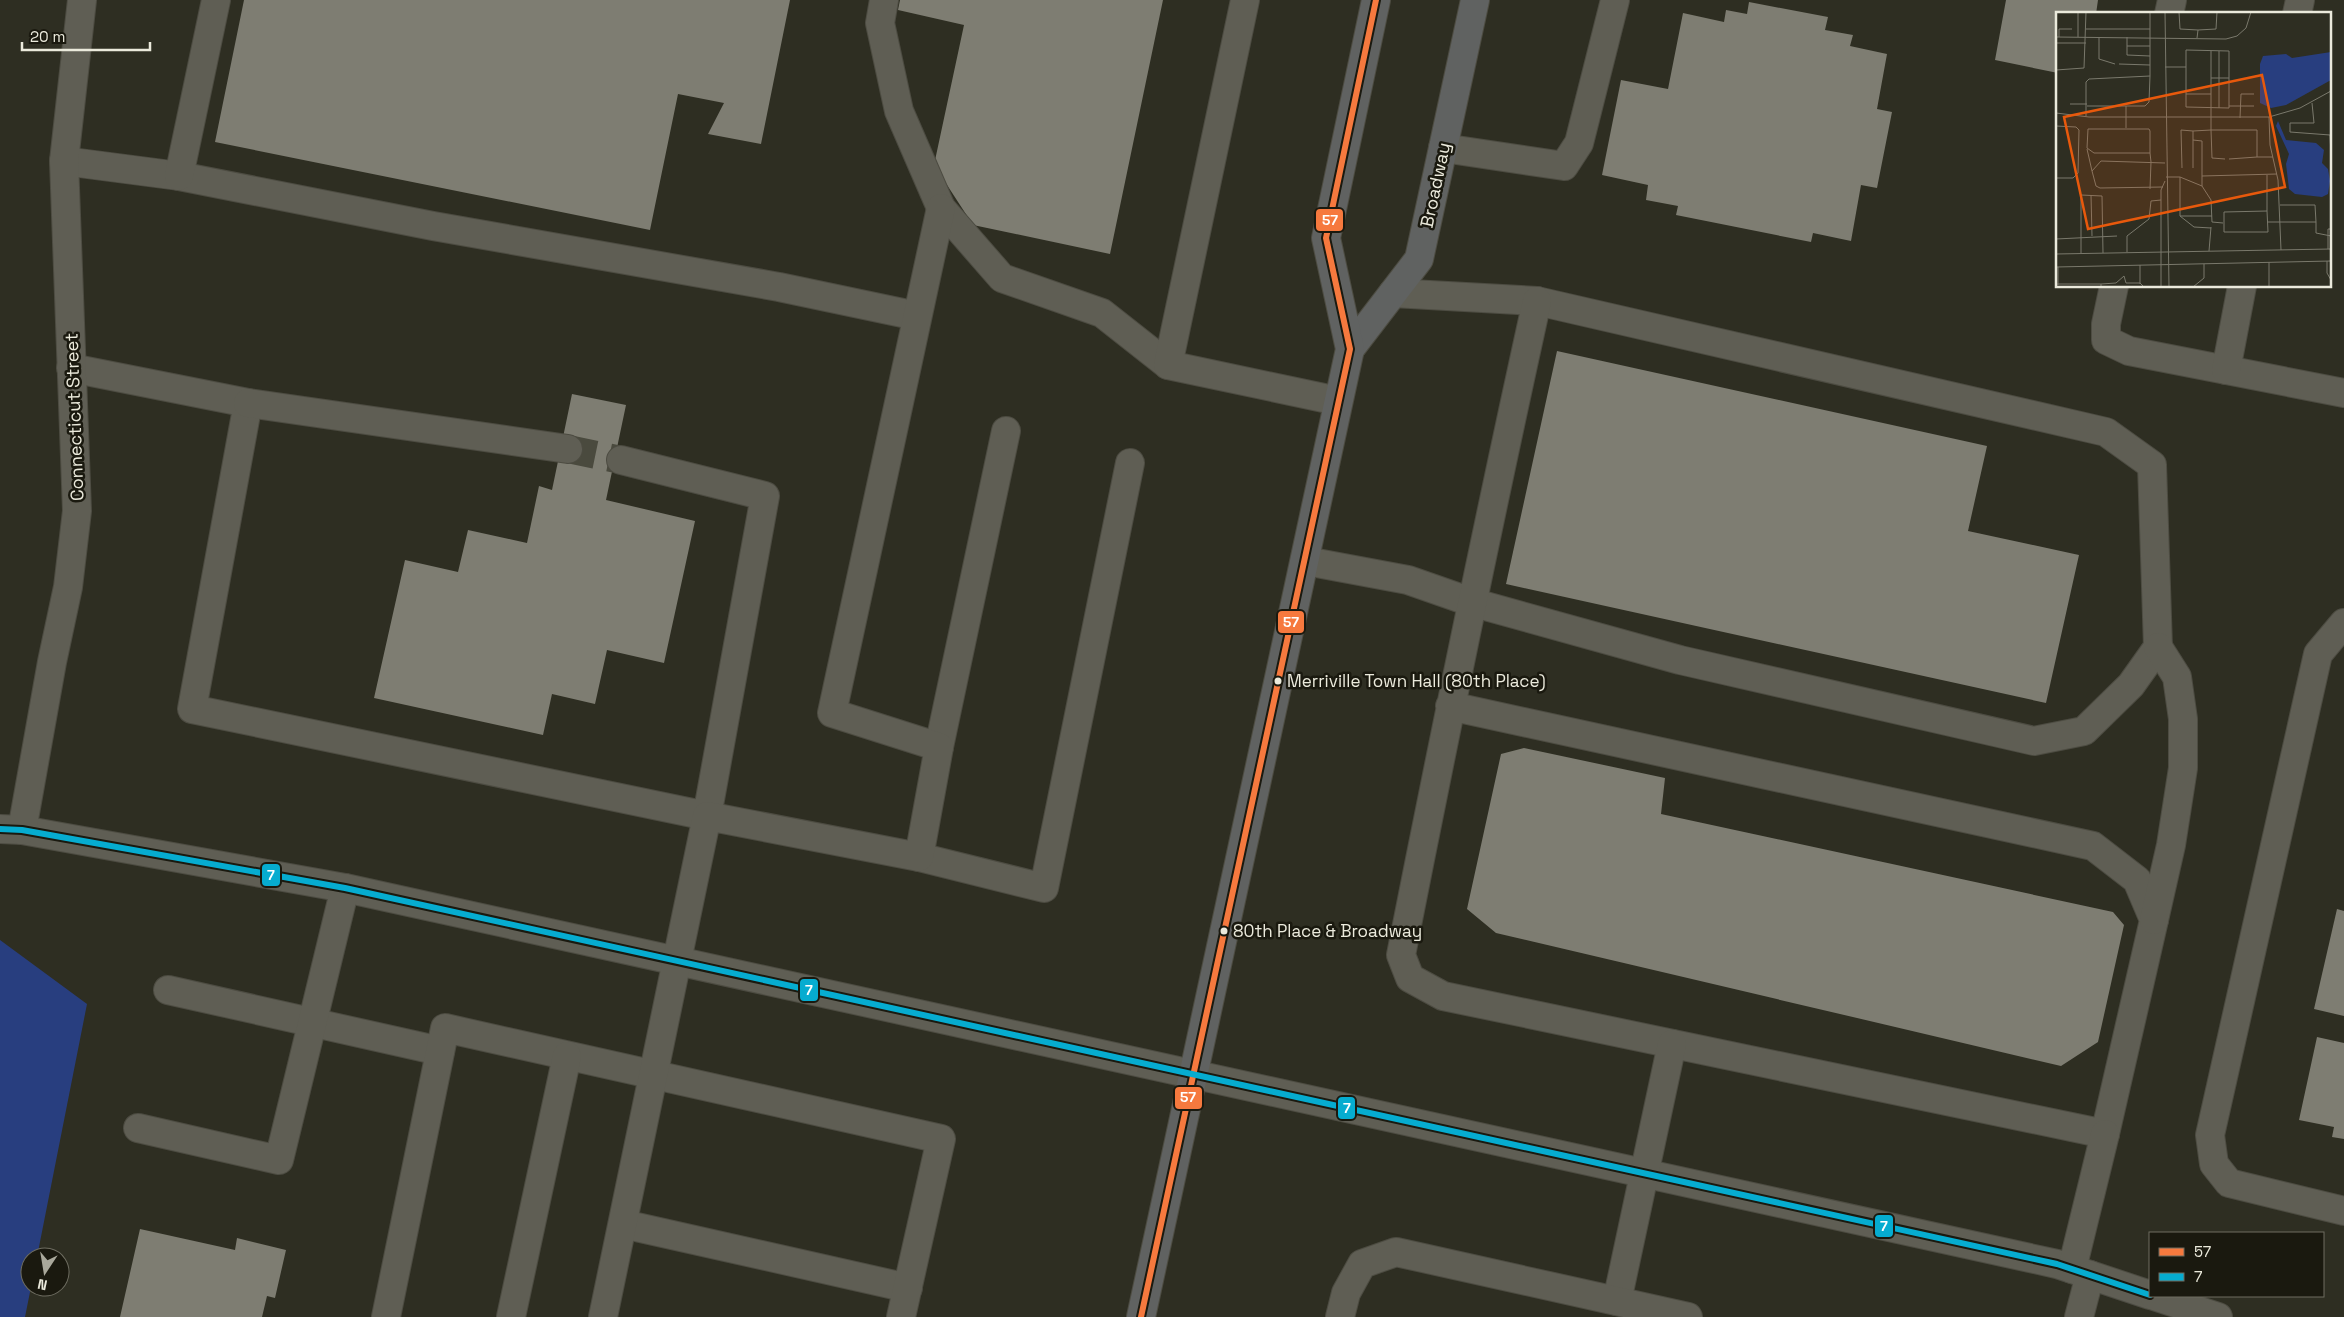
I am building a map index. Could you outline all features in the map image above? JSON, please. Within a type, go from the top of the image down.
[{"type":"main road","name":"Broadway","points":[[1350,348],[1326,238],[1376,0]]},
{"type":"main road","name":"Broadway","points":[[1141,1317],[1192,1076],[1306,561],[1350,348],[1419,259],[1476,0]]},
{"type":"street","name":"Connecticut Street","points":[[11,829],[52,662],[68,587],[77,511],[64,161],[82,0]]},
{"type":"street","points":[[179,176],[216,0]]},
{"type":"street","points":[[884,0],[880,23],[899,111],[941,208],[1002,278],[1102,313],[1168,365],[1338,401]]},
{"type":"street","points":[[1168,365],[1245,0]]},
{"type":"street","points":[[1443,148],[1564,166],[1579,143],[1615,0]]},
{"type":"street","points":[[64,161],[179,176],[433,226],[779,287],[917,316]]},
{"type":"street","points":[[939,747],[832,713],[941,208]]},
{"type":"street","points":[[2114,288],[2106,324],[2106,340],[2129,351],[2344,393]]},
{"type":"street","points":[[2226,370],[2242,288]]},
{"type":"street","points":[[1393,292],[1536,300],[2106,432],[2152,465],[2158,647],[2177,677],[2183,719],[2183,768],[2172,846],[2105,1134],[2081,1272],[2079,1317]]},
{"type":"street","points":[[1536,300],[1471,602],[1401,956],[1410,978],[1443,996],[2105,1134]]},
{"type":"street","points":[[71,368],[248,403],[568,449]]},
{"type":"street","points":[[248,403],[192,709],[707,816],[919,857],[1044,888],[1130,463]]},
{"type":"street","points":[[919,857],[939,747],[1006,431]]},
{"type":"street","points":[[603,1317],[707,816],[765,496],[621,460]]},
{"type":"street","points":[[1306,561],[1408,580],[1471,602],[1680,660],[2034,741],[2084,731],[2131,686],[2158,647]]},
{"type":"street","points":[[2344,623],[2318,654],[2210,1135],[2214,1164],[2229,1183],[2344,1211]]},
{"type":"street","points":[[1450,706],[2093,846],[2137,880],[2154,920]]},
{"type":"street","points":[[11,829],[345,888],[2081,1272],[2149,1294]]},
{"type":"street","points":[[138,1128],[279,1160],[345,888]]},
{"type":"street","points":[[168,990],[440,1051]]},
{"type":"street","points":[[386,1317],[445,1028],[940,1139],[901,1317]]},
{"type":"street","points":[[1618,1302],[1672,1044]]},
{"type":"street","points":[[512,1317],[567,1056]]},
{"type":"street","points":[[623,1224],[908,1288]]},
{"type":"street","points":[[1340,1317],[1346,1293],[1362,1264],[1396,1252],[1688,1317]]},
{"type":"street","points":[[2157,1297],[2218,1317]]},
{"type":"water","points":[[0,940],[87,1004],[39,1247],[20,1247],[20,1297],[29,1297],[25,1317],[0,1317]]},
{"type":"building","points":[[244,0],[790,0],[761,144],[708,134],[724,103],[678,94],[650,230],[215,142]]},
{"type":"building","points":[[900,0],[1163,0],[1110,254],[973,225],[934,165],[964,25],[898,10]]},
{"type":"building","points":[[2006,0],[2098,0],[2096,12],[2056,12],[2056,73],[1995,60]]},
{"type":"building","points":[[1749,2],[1828,17],[1825,30],[1853,35],[1850,46],[1887,54],[1877,109],[1892,112],[1877,188],[1861,185],[1851,241],[1813,233],[1811,242],[1676,215],[1678,206],[1646,200],[1648,185],[1602,175],[1621,80],[1668,89],[1683,13],[1724,22],[1726,10],[1747,14]]},
{"type":"building","points":[[1557,351],[1987,446],[1968,531],[2079,555],[2046,703],[1506,584]]},
{"type":"building","points":[[572,394],[626,405],[606,500],[695,521],[664,663],[607,650],[595,704],[552,694],[543,735],[374,698],[405,560],[458,572],[468,530],[527,543],[539,486],[552,490]]},
{"type":"building","points":[[1524,748],[1665,778],[1661,814],[2113,912],[2124,925],[2098,1042],[2061,1066],[1496,933],[1467,909],[1501,754]]},
{"type":"building","points":[[2337,909],[2344,911],[2344,1016],[2314,1009]]},
{"type":"building","points":[[2317,1037],[2344,1043],[2344,1139],[2332,1137],[2334,1127],[2299,1120]]},
{"type":"building","points":[[140,1229],[235,1250],[237,1238],[286,1250],[275,1298],[267,1296],[262,1317],[120,1317]]},
{"type":"tunnel","points":[[568,449],[621,460]]},
{"type":"transit line","name":"57","points":[[1141,1317],[1350,349],[1326,238],[1376,0]]},
{"type":"transit line","name":"7","points":[[0,829],[22,830],[345,888],[2057,1264],[2149,1295]]},
{"type":"place","name":"Merriville Town Hall (80th Place)","points":[[1278,681]]},
{"type":"place","name":"80th Place & Broadway","points":[[1224,931]]}]
